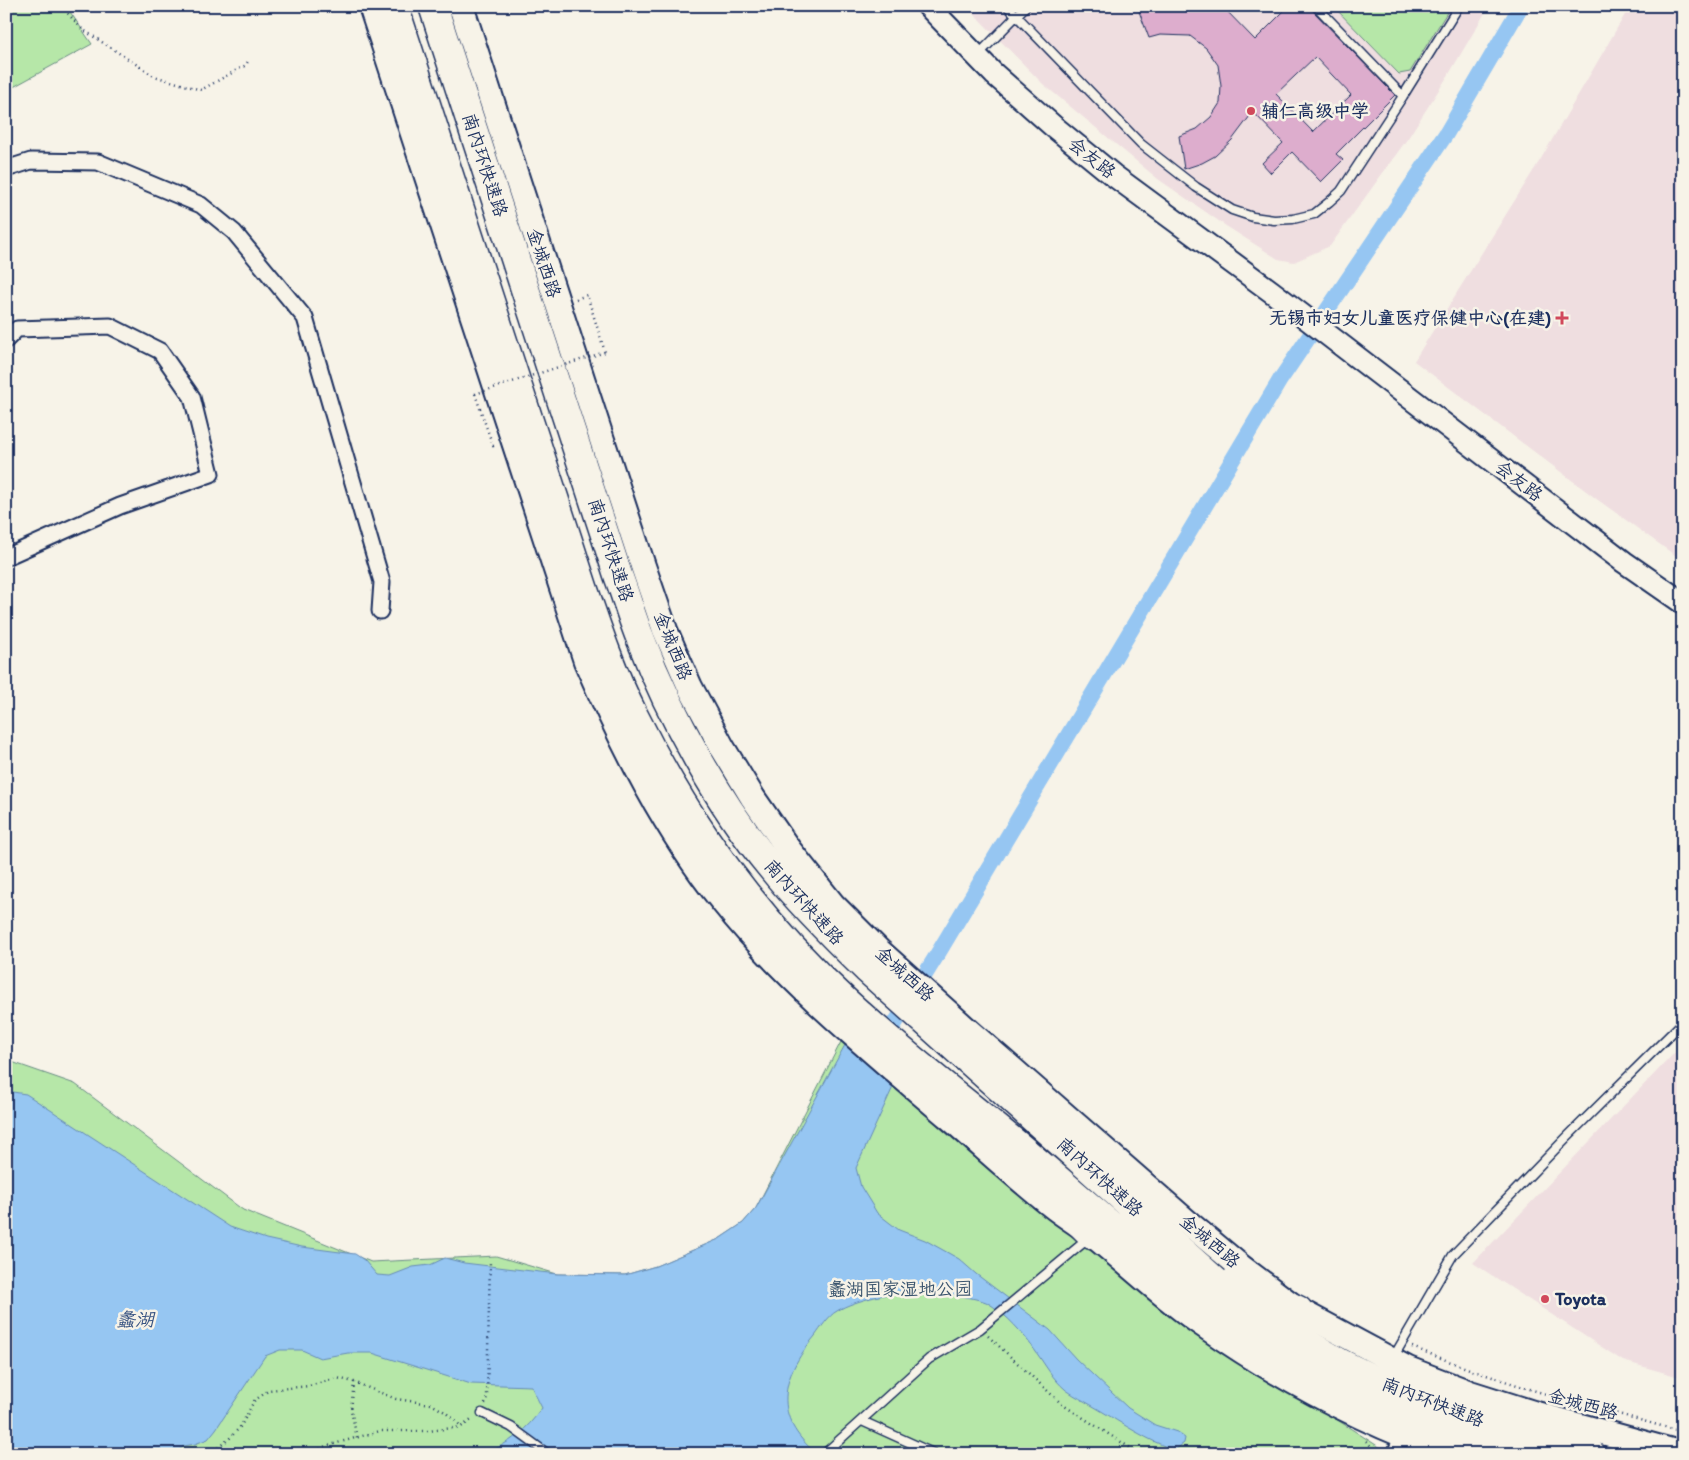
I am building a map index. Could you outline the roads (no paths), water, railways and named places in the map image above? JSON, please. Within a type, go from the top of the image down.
[{"type":"highway","name":"南内环快速路","points":[[394,6],[606,654],[633,714],[666,778],[700,832],[740,889],[790,946],[839,1008],[926,1085],[1022,1150],[1212,1306],[1276,1348],[1332,1380],[1392,1408],[1456,1433],[1519,1454]]},
{"type":"highway","name":"南内环快速路","points":[[433,6],[618,575],[641,640],[666,698],[699,760],[731,812],[769,865],[817,920],[873,960],[959,1036],[1170,1240],[1224,1289],[1286,1332],[1340,1362],[1399,1390],[1462,1415],[1526,1436],[1592,1454]]},
{"type":"highway","points":[[926,1085],[1092,1235]]},
{"type":"highway","points":[[1170,1240],[1231,1279],[1298,1310]]},
{"type":"main road","points":[[371,6],[562,594],[586,661],[613,724],[648,789],[682,844],[723,902],[775,960],[839,1008]]},
{"type":"main road","name":"金城西路","points":[[461,6],[665,630],[690,687],[722,747],[753,798],[789,850],[833,905],[873,960]]},
{"type":"main road","name":"金城西路","points":[[959,1036],[1240,1267],[1298,1310],[1397,1352],[1408,1368],[1470,1393],[1533,1413],[1683,1454]]},
{"type":"main road","points":[[1092,1235],[1200,1323],[1265,1365],[1399,1444],[1453,1454]]},
{"type":"street","name":"会友路","points":[[928,6],[994,74],[1052,126],[1113,175],[1272,292],[1624,562],[1683,603]]},
{"type":"street","points":[[6,169],[31,161],[98,162],[201,204],[234,232],[305,318],[382,582],[380,611]]},
{"type":"street","points":[[6,340],[17,329],[110,326],[160,351],[192,397],[211,474],[120,506],[20,549],[6,557]]},
{"type":"lane","points":[[1007,6],[1141,144],[1196,187],[1232,210],[1253,217],[1274,220],[1293,219],[1314,214],[1341,191],[1404,96],[1459,6]]},
{"type":"lane","points":[[977,56],[1026,6]]},
{"type":"lane","points":[[1316,6],[1404,96]]},
{"type":"lane","points":[[1397,1352],[1454,1255],[1567,1137],[1683,1022]]},
{"type":"lane","points":[[825,1453],[929,1359],[980,1329],[1092,1235]]},
{"type":"lane","points":[[482,1413],[511,1427],[548,1454]]},
{"type":"lane","points":[[862,1421],[935,1454]]},
{"type":"water","name":"蠡湖","points":[[845,1045],[893,1087],[856,1168],[861,1187],[877,1213],[899,1230],[925,1240],[959,1259],[1050,1330],[1076,1359],[1128,1408],[1155,1425],[1177,1432],[1185,1438],[1184,1443],[1175,1450],[1155,1442],[1066,1390],[1053,1376],[1020,1331],[1002,1313],[988,1303],[965,1297],[917,1290],[876,1297],[844,1307],[828,1319],[803,1352],[788,1382],[787,1411],[793,1426],[803,1440],[817,1454],[484,1454],[517,1436],[542,1408],[531,1386],[471,1384],[372,1353],[348,1353],[320,1358],[302,1350],[280,1350],[265,1356],[208,1439],[184,1446],[174,1454],[6,1454],[6,1091],[26,1094],[230,1227],[266,1239],[302,1247],[355,1254],[364,1260],[377,1275],[390,1276],[413,1267],[430,1265],[445,1258],[464,1263],[557,1274],[625,1275],[656,1266],[719,1239],[743,1223],[756,1208]]},
{"type":"waterway","points":[[869,1066],[1280,380],[1446,134],[1521,6]]},
{"type":"place","name":"辅仁高级中学","points":[[1251,111]]},
{"type":"place","name":"无锡市妇女儿童医疗保健中心(在建)","points":[[1562,318]]},
{"type":"place","name":"Toyota","points":[[1545,1299]]},
{"type":"park label","name":"蠡湖国家湿地公园","points":[[900,1289]]}]
